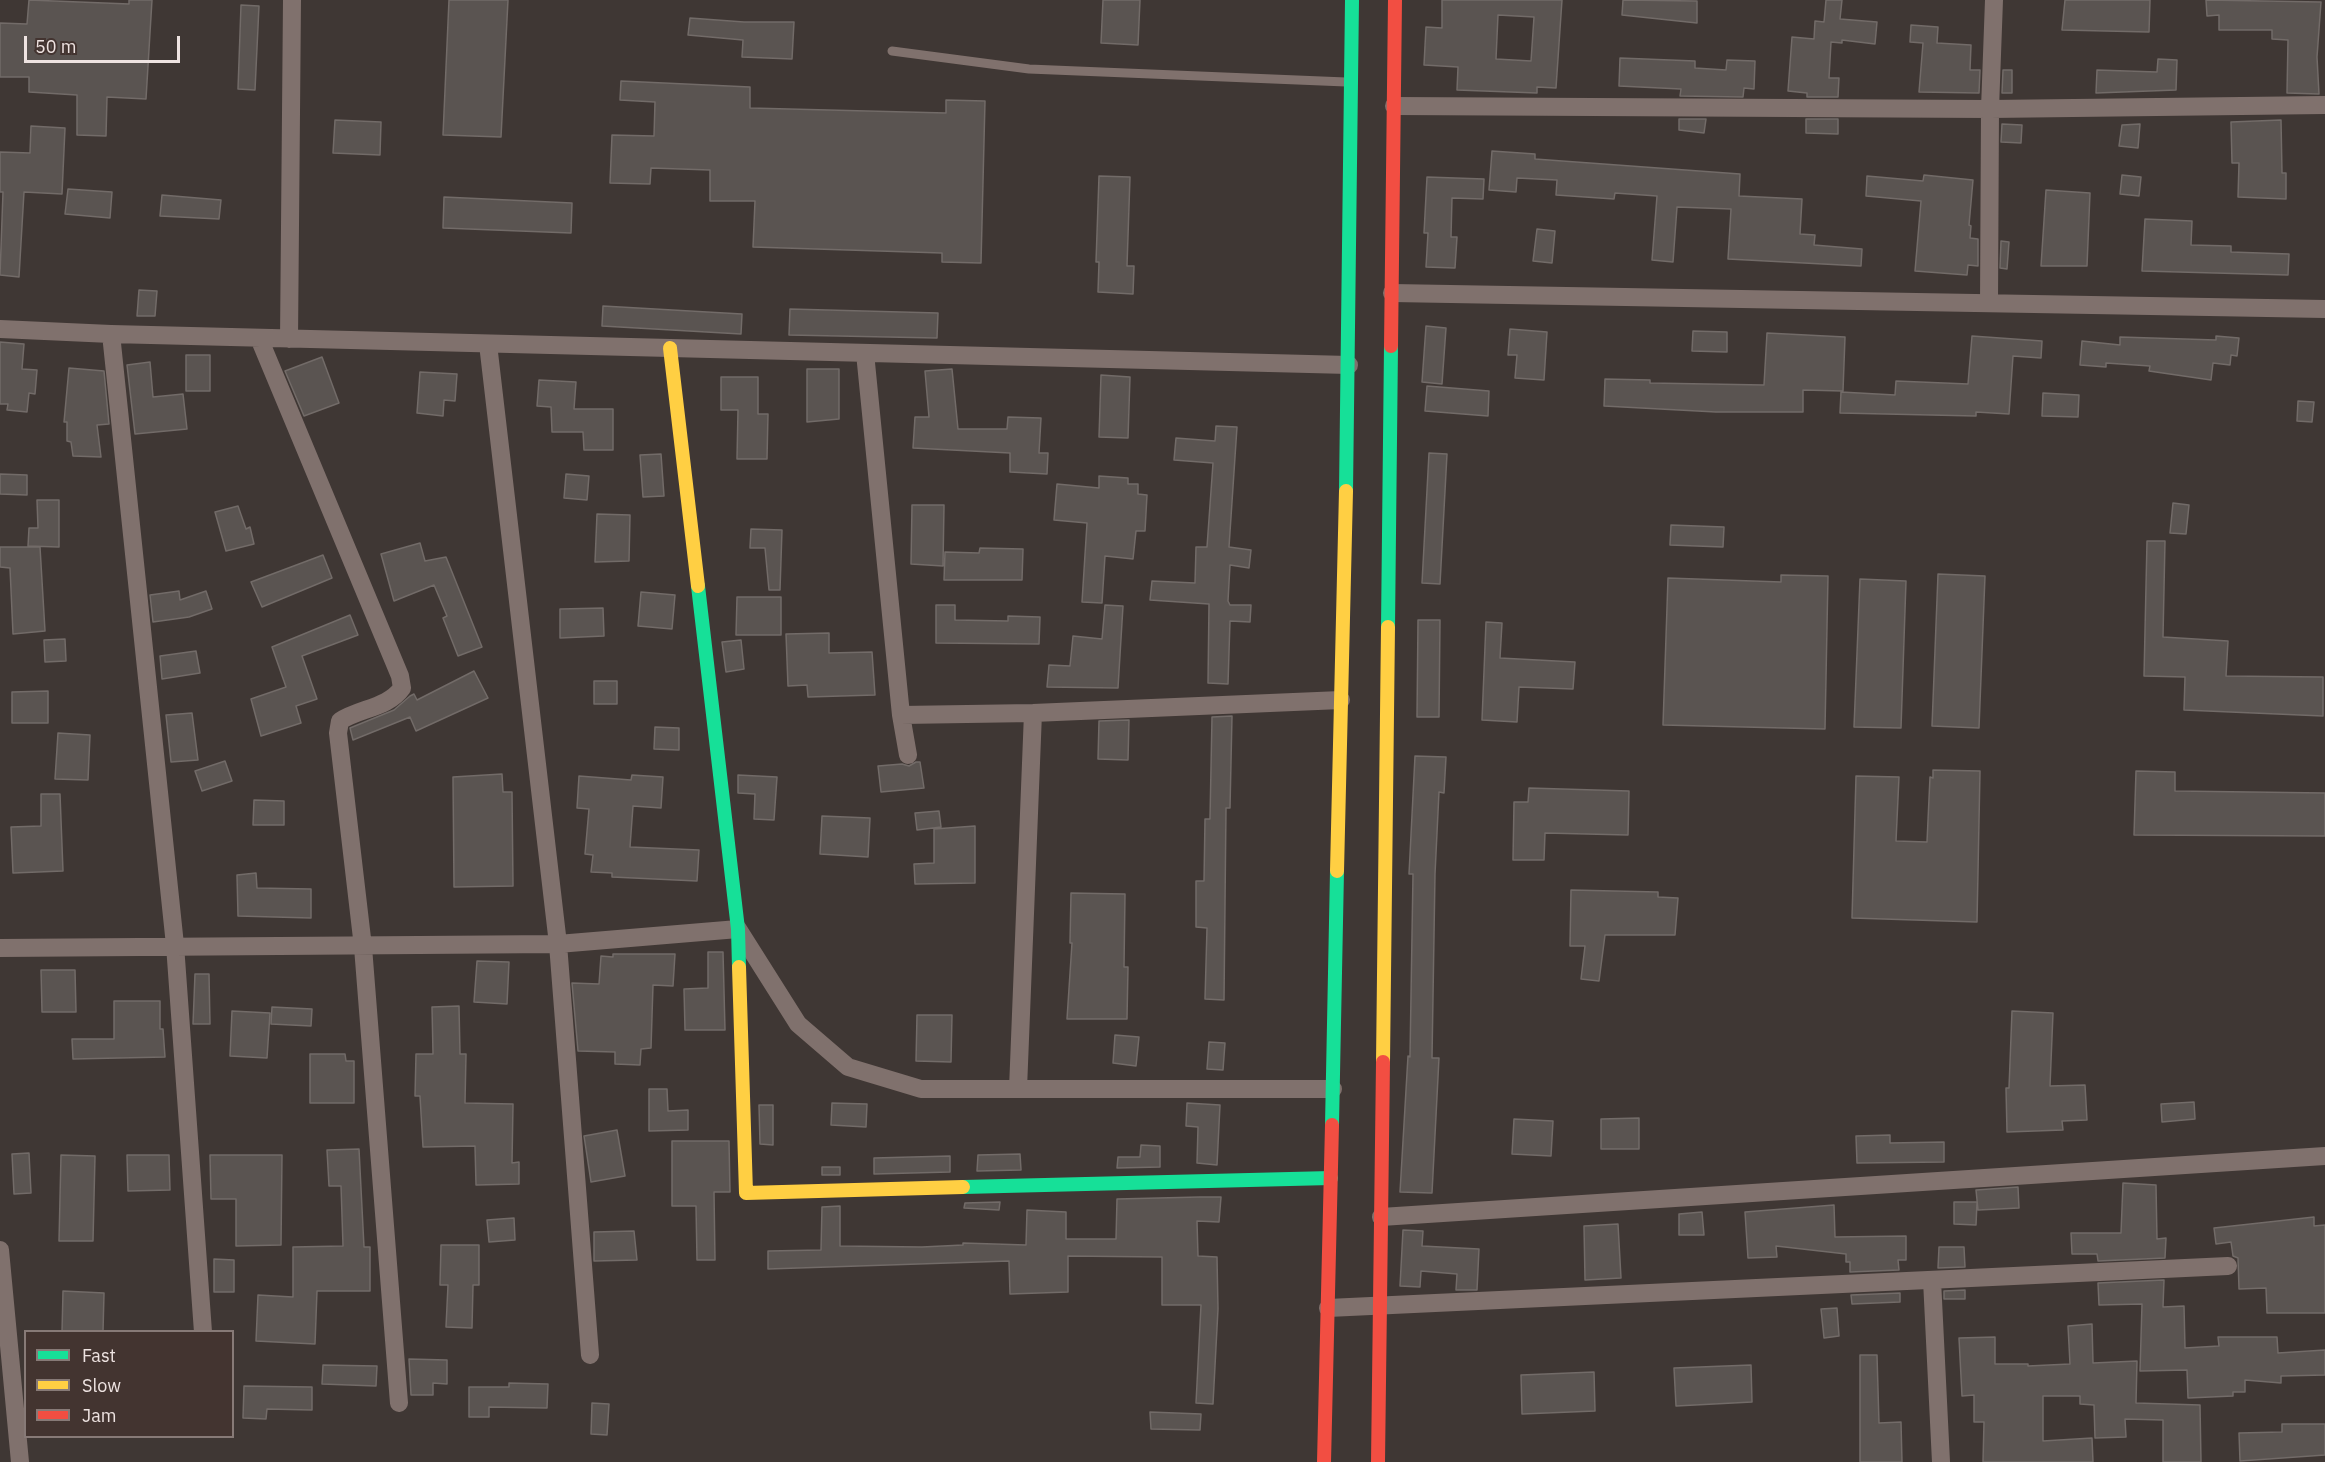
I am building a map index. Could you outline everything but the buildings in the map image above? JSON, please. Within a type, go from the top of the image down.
[{"type":"main road","points":[[1324,1462],[1349,365],[1352,0]]},
{"type":"main road","points":[[1378,1462],[1395,0]]},
{"type":"main road","points":[[669,348],[738,929],[746,1193],[1331,1179]]},
{"type":"street","points":[[289,339],[292,0]]},
{"type":"street","points":[[1989,303],[1990,109],[1994,0]]},
{"type":"street","points":[[1394,106],[1990,109],[2325,105]]},
{"type":"street","points":[[1392,293],[2325,309]]},
{"type":"street","points":[[0,328],[289,339],[1349,365]]},
{"type":"street","points":[[111,334],[175,945],[203,1330]]},
{"type":"street","points":[[259,338],[400,676],[402,688],[394,699],[340,721],[338,733],[363,947],[399,1403]]},
{"type":"street","points":[[488,344],[558,944],[590,1355]]},
{"type":"street","points":[[865,353],[901,715],[908,755]]},
{"type":"street","points":[[901,715],[1033,713],[1341,700]]},
{"type":"street","points":[[1018,1089],[1033,713]]},
{"type":"street","points":[[0,948],[558,944],[738,929],[798,1024],[848,1067],[921,1089],[1333,1089]]},
{"type":"street","points":[[1381,1217],[2325,1156]]},
{"type":"street","points":[[0,1250],[20,1416],[20,1462]]},
{"type":"street","points":[[1328,1308],[2228,1266]]},
{"type":"street","points":[[1932,1280],[1941,1462]]},
{"type":"lane","points":[[892,51],[1029,69],[1352,82]]},
{"type":"traffic: fast","points":[[1346,491],[1352,0]]},
{"type":"traffic: fast","points":[[1388,627],[1391,346]]},
{"type":"traffic: fast","points":[[698,586],[738,929],[739,967]]},
{"type":"traffic: fast","points":[[1332,1125],[1337,871]]},
{"type":"traffic: fast","points":[[963,1187],[1331,1178]]},
{"type":"traffic: slow","points":[[670,348],[698,586]]},
{"type":"traffic: slow","points":[[1337,871],[1346,491]]},
{"type":"traffic: slow","points":[[1383,1062],[1388,627]]},
{"type":"traffic: slow","points":[[739,967],[746,1193],[963,1187]]},
{"type":"traffic: jam","points":[[1391,346],[1395,0]]},
{"type":"traffic: jam","points":[[1378,1462],[1383,1062]]},
{"type":"traffic: jam","points":[[1324,1462],[1332,1125]]}]
